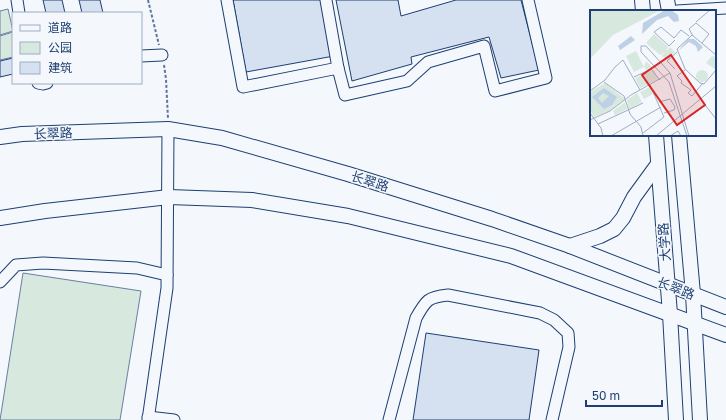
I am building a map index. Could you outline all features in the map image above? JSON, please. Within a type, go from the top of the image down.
[{"type":"main road","points":[[642,0],[643,10]]},
{"type":"main road","points":[[667,0],[669,10]]},
{"type":"main road","name":"长翠路","points":[[0,136],[168,129],[222,138],[348,174],[492,219],[570,246],[726,307]]},
{"type":"main road","name":"大学路","points":[[656,136],[670,314],[676,420]]},
{"type":"main road","name":"大学路","points":[[680,136],[693,294],[700,420]]},
{"type":"main road","points":[[570,246],[600,236],[614,229],[623,218],[634,197],[658,164]]},
{"type":"main road","name":"长翠路","points":[[0,218],[45,211],[169,197],[252,200],[348,216],[511,256],[726,334]]},
{"type":"street","points":[[17,0],[19,12]]},
{"type":"street","points":[[227,0],[243,87],[338,68]]},
{"type":"street","points":[[326,0],[338,68],[345,95],[407,81],[428,62],[484,46],[494,91],[546,78],[528,0]]},
{"type":"street","points":[[693,10],[726,8]]},
{"type":"street","points":[[142,56],[162,55]]},
{"type":"street","points":[[168,129],[169,197],[167,288],[148,418],[174,420]]},
{"type":"street","points":[[0,282],[16,265],[43,262],[137,268],[167,275]]},
{"type":"street","points":[[389,420],[416,318],[424,304],[433,297],[448,295],[540,313],[554,320],[568,333],[569,348],[552,420]]},
{"type":"green space","points":[[8,9],[12,31],[0,35],[0,11]]},
{"type":"green space","points":[[12,32],[12,57],[0,60],[0,36]]},
{"type":"green space","points":[[23,273],[141,291],[120,420],[0,420]]},
{"type":"building","points":[[43,0],[62,0],[65,12],[46,12]]},
{"type":"building","points":[[79,0],[100,0],[103,12],[82,12]]},
{"type":"building","points":[[233,0],[324,0],[334,56],[246,72]]},
{"type":"building","points":[[336,0],[398,0],[401,16],[456,0],[521,0],[539,70],[501,78],[489,37],[411,57],[412,64],[352,81]]},
{"type":"building","points":[[12,58],[12,74],[0,77],[0,61]]},
{"type":"building","points":[[426,333],[539,350],[529,420],[413,420]]}]
